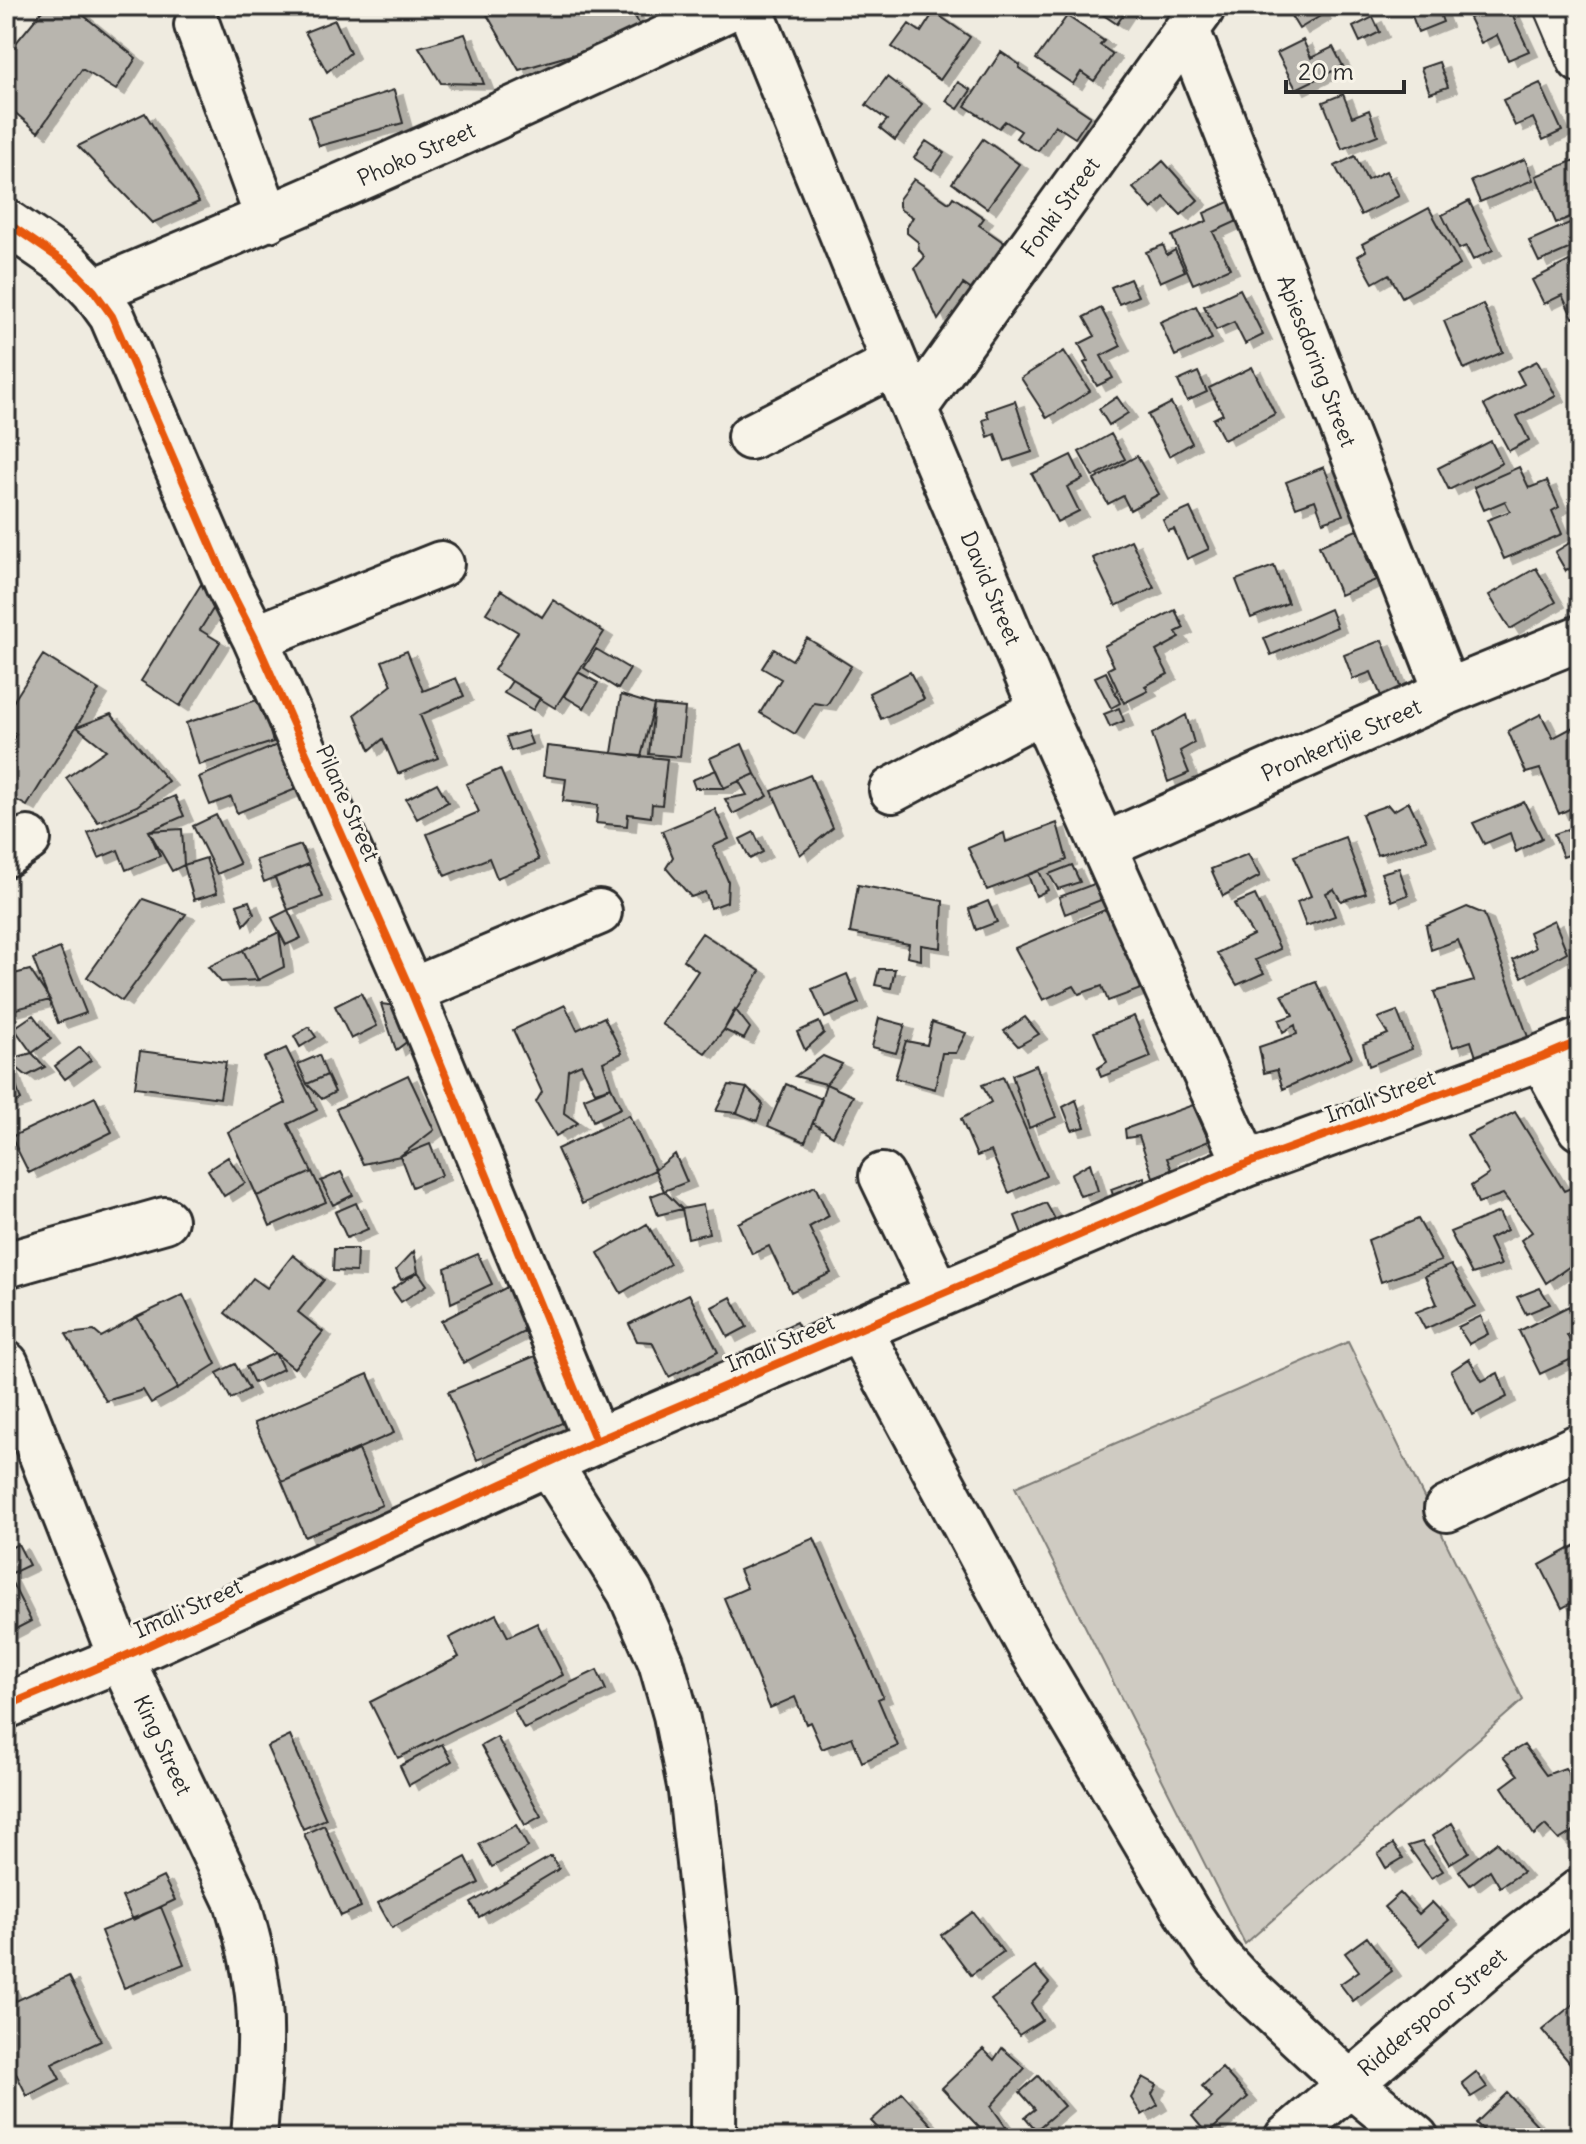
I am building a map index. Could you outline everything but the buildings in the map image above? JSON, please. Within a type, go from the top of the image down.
[{"type":"street","name":"Phoko Street","points":[[94,291],[268,219],[540,99],[734,6]]},
{"type":"street","name":"David Street","points":[[749,6],[1042,710],[1246,1164]]},
{"type":"street","points":[[1557,6],[1580,60]]},
{"type":"street","name":"Fonki Street","points":[[915,408],[1195,18]]},
{"type":"street","name":"Apiesdoring Street","points":[[1195,18],[1447,692]]},
{"type":"street","points":[[197,25],[268,219]]},
{"type":"street","name":"Pilane Street","points":[[6,222],[70,266],[112,316],[228,585],[255,638],[411,991],[596,1441]]},
{"type":"street","points":[[750,437],[895,363]]},
{"type":"street","points":[[255,638],[441,564]]},
{"type":"street","name":"Pronkertjie Street","points":[[1103,846],[1447,692],[1580,638]]},
{"type":"street","points":[[892,790],[1042,710]]},
{"type":"street","points":[[411,991],[599,912]]},
{"type":"street","points":[[1561,1049],[1580,1128]]},
{"type":"street","name":"Imali Street","points":[[6,1706],[121,1658],[596,1441],[1246,1164],[1561,1049]]},
{"type":"street","points":[[882,1176],[939,1295]]},
{"type":"street","points":[[6,1265],[165,1220]]},
{"type":"street","points":[[859,1329],[1032,1650],[1187,1912],[1217,1956],[1349,2083],[1416,2138]]},
{"type":"street","name":"King Street","points":[[6,1364],[121,1658],[237,1902],[257,1983],[260,2022],[254,2138]]},
{"type":"street","points":[[1447,1509],[1580,1446]]},
{"type":"street","points":[[549,1463],[630,1592],[661,1662],[676,1715],[691,1791],[714,1998],[713,2138]]},
{"type":"street","name":"Ridderspoor Street","points":[[1287,2138],[1522,1936],[1580,1891]]},
{"type":"shaded area","points":[[1348,1342],[1523,1700],[1245,1944],[1015,1487]]},
{"type":"cycle path","points":[[6,222],[70,266],[112,316],[228,585],[255,638],[411,991],[596,1441]]},
{"type":"cycle path","points":[[6,1706],[121,1658],[596,1441],[1246,1164],[1580,1041]]}]
